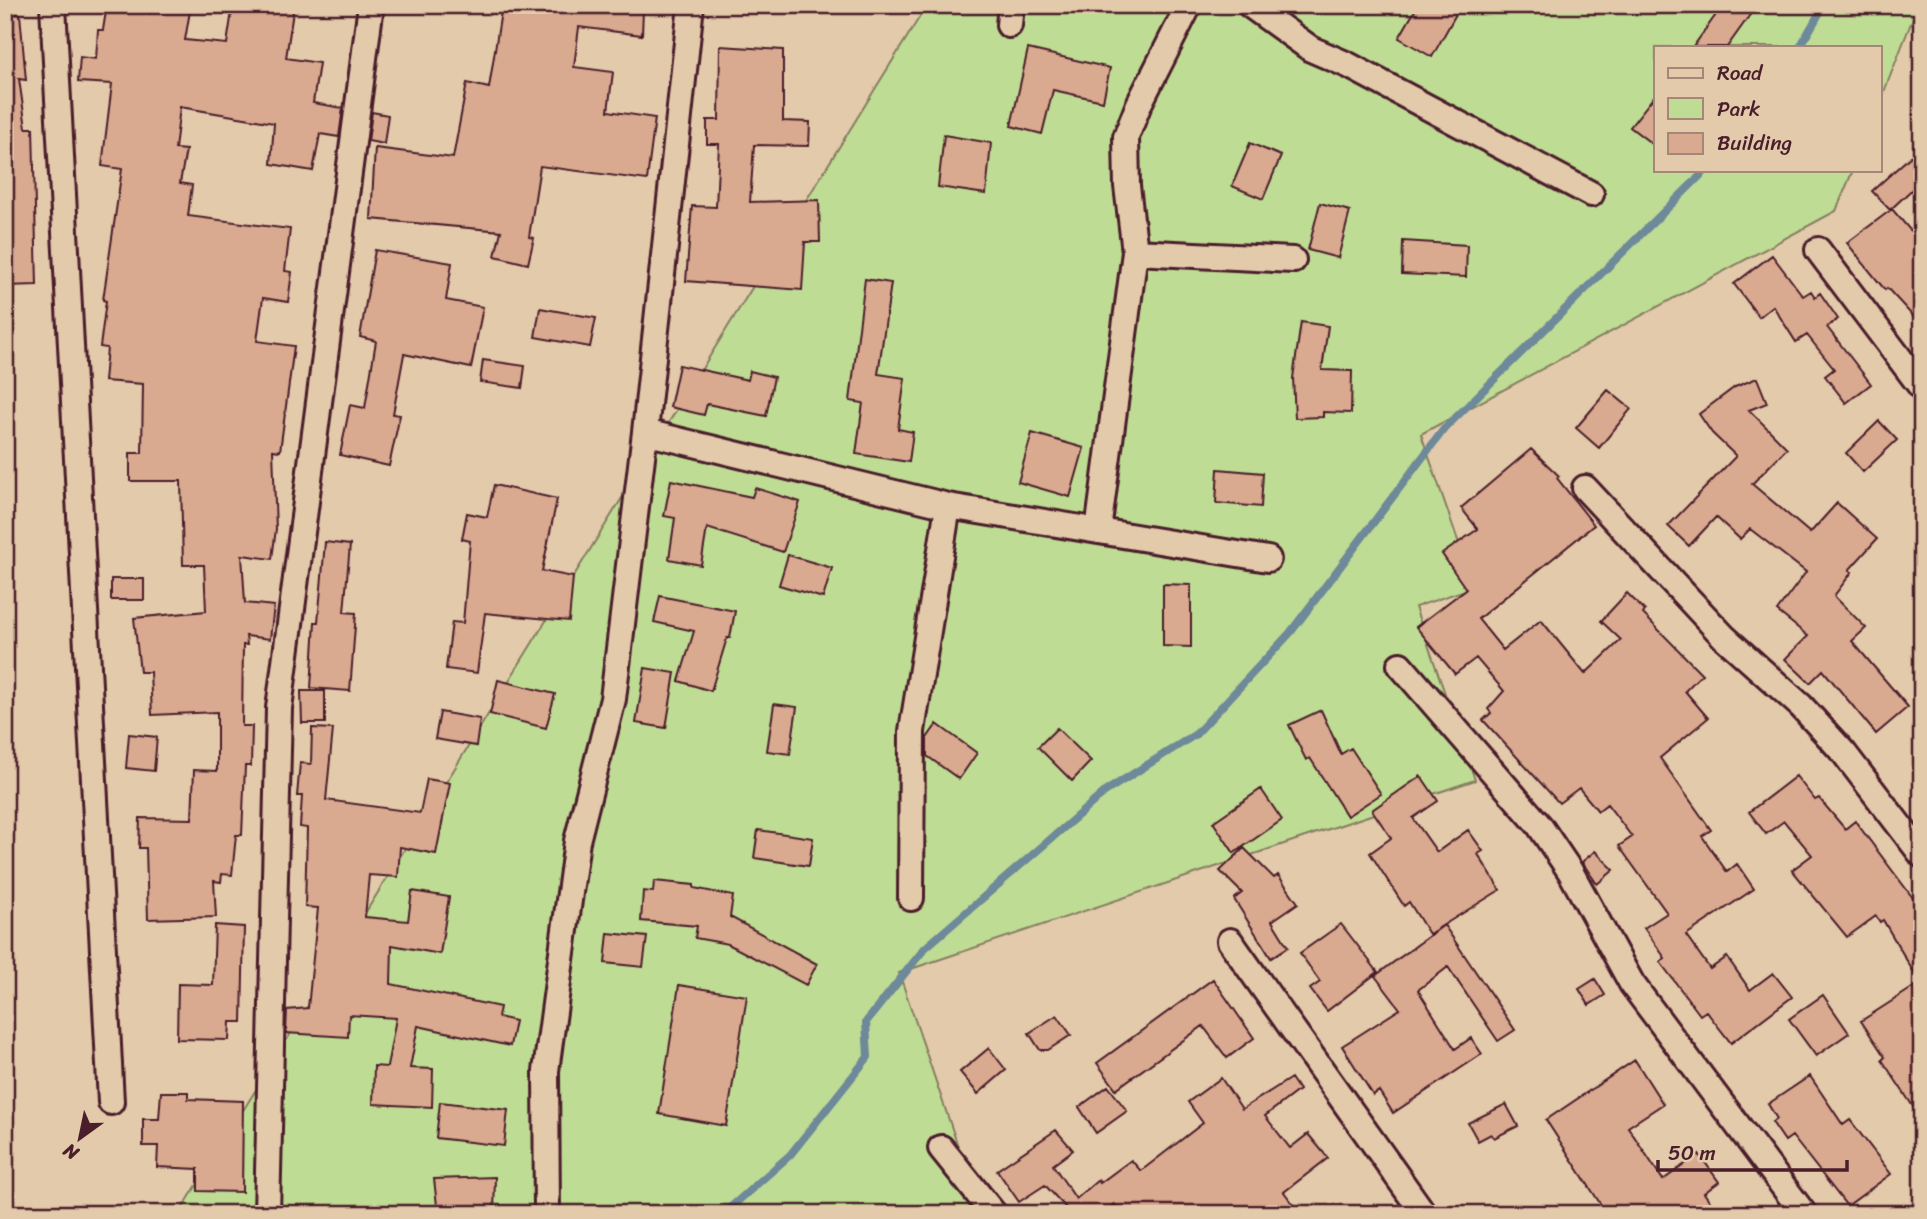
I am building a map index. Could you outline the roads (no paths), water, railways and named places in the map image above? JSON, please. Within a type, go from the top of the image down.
[{"type":"street","points":[[53,5],[111,1102]]},
{"type":"street","points":[[267,1214],[279,708],[371,5]]},
{"type":"street","points":[[547,1214],[546,1071],[577,841],[613,699],[691,5]]},
{"type":"street","points":[[1098,531],[1135,252],[1127,186],[1126,137],[1139,104],[1189,5]]},
{"type":"street","points":[[1250,5],[1311,49],[1348,65],[1591,194]]},
{"type":"street","points":[[1818,250],[1922,388]]},
{"type":"street","points":[[1135,252],[1293,260]]},
{"type":"street","points":[[645,432],[948,506],[1268,559]]},
{"type":"street","points":[[1585,488],[1724,637],[1801,706],[1844,753],[1922,855]]},
{"type":"street","points":[[911,898],[912,731],[948,506]]},
{"type":"street","points":[[1400,665],[1539,825],[1570,871],[1632,984],[1804,1214]]},
{"type":"street","points":[[1230,942],[1424,1214]]},
{"type":"street","points":[[941,1148],[994,1214]]},
{"type":"waterway","points":[[1801,46],[1824,5]]},
{"type":"waterway","points":[[723,1214],[790,1155],[868,1057],[866,1022],[925,948],[1106,791],[1196,734],[1290,633],[1444,429],[1704,172]]}]
